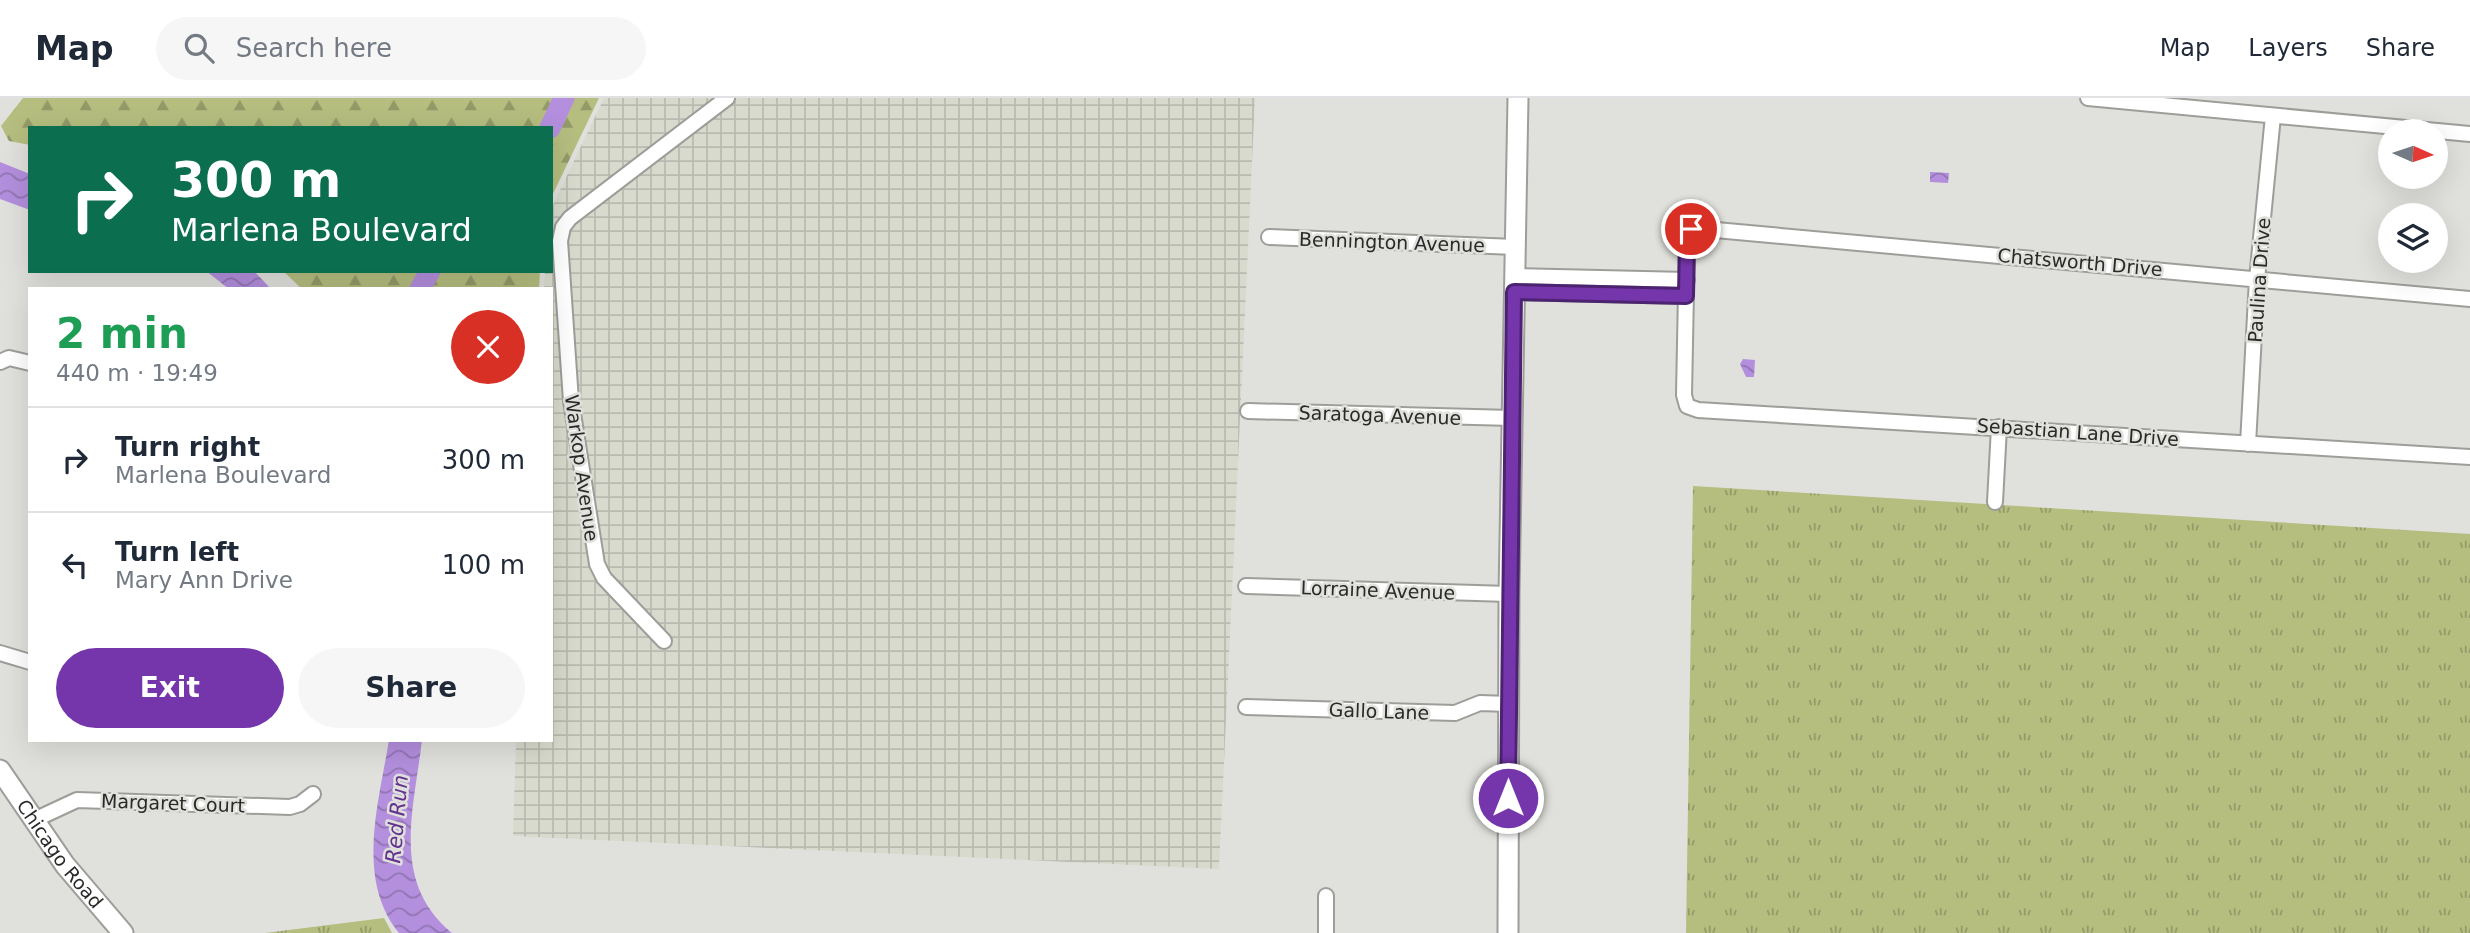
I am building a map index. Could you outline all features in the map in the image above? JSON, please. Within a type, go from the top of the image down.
[{"type":"main road","points":[[1508,933],[1509,594],[1518,98]]},
{"type":"main road","name":"Chicago Road","points":[[0,770],[65,866],[124,933]]},
{"type":"street","name":"Warkop Avenue","points":[[664,641],[604,579],[597,564],[571,401],[560,241],[563,227],[570,218],[727,98]]},
{"type":"street","points":[[2088,98],[2470,134]]},
{"type":"street","name":"Paulina Drive","points":[[2248,444],[2258,279],[2273,116]]},
{"type":"street","name":"Chatsworth Drive","points":[[1686,280],[1687,240],[1691,229],[1702,227],[2470,299]]},
{"type":"street","name":"Bennington Avenue","points":[[1269,237],[1515,247]]},
{"type":"street","points":[[1686,280],[1686,296],[1514,284],[1686,280]]},
{"type":"street","name":"Sebastian Lane Drive","points":[[1686,296],[1684,395],[1687,406],[1698,410],[2470,457]]},
{"type":"street","points":[[1,361],[9,358],[28,363]]},
{"type":"street","name":"Saratoga Avenue","points":[[1248,411],[1512,418]]},
{"type":"street","points":[[1995,502],[1999,427]]},
{"type":"street","name":"Lorraine Avenue","points":[[1246,586],[1509,594]]},
{"type":"street","points":[[1,654],[28,662]]},
{"type":"street","name":"Gallo Lane","points":[[1246,707],[1455,713],[1480,703],[1509,704]]},
{"type":"street","name":"Margaret Court","points":[[34,820],[77,800],[290,807],[300,804],[313,794]]},
{"type":"street","points":[[1326,896],[1326,933]]},
{"type":"shaded area","points":[[604,98],[1255,98],[1219,869],[513,836],[516,742],[553,742],[553,287],[544,287],[545,273],[553,273],[553,205]]},
{"type":"green space","points":[[23,98],[599,98],[553,194],[553,126],[28,126],[28,145],[9,141],[1,126]]},
{"type":"green space","points":[[285,273],[540,273],[539,287],[300,287]]},
{"type":"green space","points":[[1693,486],[2470,534],[2470,933],[1686,933]]},
{"type":"green space","points":[[384,918],[392,933],[265,933]]},
{"type":"water","points":[[0,162],[28,173],[28,209],[0,199]]},
{"type":"water","points":[[1930,172],[1949,173],[1948,183],[1930,182]]},
{"type":"water","points":[[209,273],[256,273],[269,287],[226,287]]},
{"type":"water","points":[[1743,359],[1755,360],[1754,377],[1746,377],[1740,364]]},
{"type":"water","name":"Red Run","points":[[389,742],[422,742],[412,818],[413,868],[420,891],[433,913],[452,933],[399,933],[386,912],[377,889],[374,865],[376,814]]},
{"type":"waterway","points":[[551,126],[564,98]]},
{"type":"waterway","points":[[421,287],[429,273]]},
{"type":"route","points":[[1508,798],[1514,292],[1686,296],[1687,240],[1691,229]]}]
